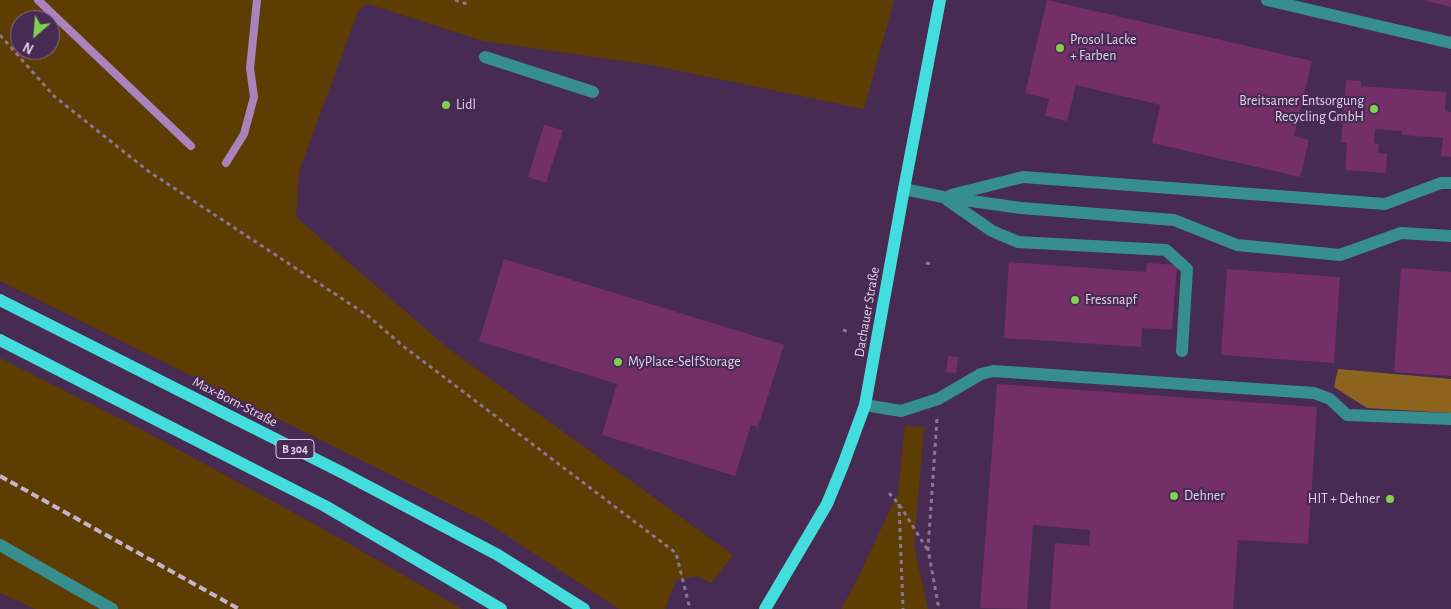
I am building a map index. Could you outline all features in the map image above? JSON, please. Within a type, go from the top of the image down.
[{"type":"main road","name":"Dachauer Straße","points":[[765,609],[827,504],[865,405],[940,0]]},
{"type":"main road","name":"Max-Born-Straße","points":[[0,300],[341,472],[498,555],[584,609]]},
{"type":"main road","name":"B 304","points":[[0,340],[325,506],[501,609]]},
{"type":"lane","points":[[1267,0],[1451,43]]},
{"type":"lane","points":[[485,57],[593,92]]},
{"type":"lane","points":[[943,197],[1023,177],[1385,204],[1441,183],[1451,184]]},
{"type":"lane","points":[[904,189],[943,197],[1020,208],[1174,220],[1237,245],[1340,255],[1401,233],[1451,236]]},
{"type":"lane","points":[[943,197],[992,231],[1018,242],[1166,250],[1186,269],[1182,351]]},
{"type":"lane","points":[[865,405],[902,411],[938,399],[981,374],[993,370],[1314,393],[1330,399],[1347,415],[1451,419]]},
{"type":"lane","points":[[0,545],[112,609]]},
{"type":"path","points":[[455,0],[467,4]]},
{"type":"path","points":[[0,35],[54,96],[148,171],[367,315],[403,346],[676,553],[690,609]]},
{"type":"path","points":[[926,263],[931,264]]},
{"type":"path","points":[[843,330],[849,332]]},
{"type":"path","points":[[938,399],[928,549],[938,604],[941,609]]},
{"type":"path","points":[[889,493],[899,504],[928,549]]},
{"type":"path","points":[[899,504],[903,609]]},
{"type":"shaded area","points":[[0,0],[894,0],[864,109],[651,65],[483,41],[368,4],[359,9],[299,171],[296,217],[449,349],[733,555],[711,583],[697,576],[676,580],[665,609],[619,609],[486,522],[0,281]]},
{"type":"shaded area","points":[[0,358],[137,427],[318,526],[462,609],[35,609],[0,593]]},
{"type":"shaded area","points":[[1338,369],[1451,379],[1451,413],[1367,408],[1334,387]]},
{"type":"shaded area","points":[[905,426],[924,427],[914,546],[928,609],[841,609],[857,580],[898,493]]},
{"type":"building","points":[[1047,0],[1312,61],[1294,136],[1309,140],[1300,177],[1152,143],[1160,105],[1076,85],[1067,121],[1045,116],[1049,99],[1025,93]]},
{"type":"building","points":[[1451,0],[1451,7],[1425,1]]},
{"type":"building","name":"Breitsamer Entsorgung Recycling GmbH","points":[[1346,80],[1361,81],[1361,86],[1446,92],[1445,111],[1451,112],[1451,157],[1441,156],[1443,138],[1402,135],[1402,131],[1375,129],[1374,143],[1379,144],[1378,153],[1387,154],[1386,173],[1345,170],[1347,143],[1341,142]]},
{"type":"building","points":[[544,125],[563,130],[546,183],[528,177]]},
{"type":"building","name":"MyPlace-SelfStorage","points":[[504,259],[784,345],[758,427],[751,425],[735,476],[602,435],[617,384],[479,341]]},
{"type":"building","name":"Fressnapf","points":[[1009,262],[1146,272],[1147,263],[1177,265],[1172,330],[1142,328],[1141,347],[1004,338]]},
{"type":"building","points":[[1401,268],[1451,272],[1451,376],[1394,372]]},
{"type":"building","points":[[1227,269],[1340,277],[1334,363],[1221,355]]},
{"type":"building","points":[[948,356],[958,357],[956,373],[946,372]]},
{"type":"building","points":[[997,384],[1317,407],[1308,544],[1238,540],[1233,609],[1050,609],[1055,543],[1089,546],[1090,530],[1033,525],[1027,609],[980,608]]},
{"type":"waterway","points":[[38,0],[191,146]]},
{"type":"waterway","points":[[226,163],[244,134],[254,97],[250,68],[257,0]]},
{"type":"railway","points":[[0,476],[239,609]]},
{"type":"place","name":"Prosol Lacke + Farben","points":[[1060,48]]},
{"type":"place","name":"Lidl","points":[[446,105]]},
{"type":"place","name":"Breitsamer Entsorgung Recycling GmbH","points":[[1374,109]]},
{"type":"place","name":"Fressnapf","points":[[1075,300]]},
{"type":"place","name":"MyPlace-SelfStorage","points":[[618,362]]},
{"type":"place","name":"Dehner","points":[[1174,496]]},
{"type":"place","name":"HIT + Dehner","points":[[1390,499]]}]
